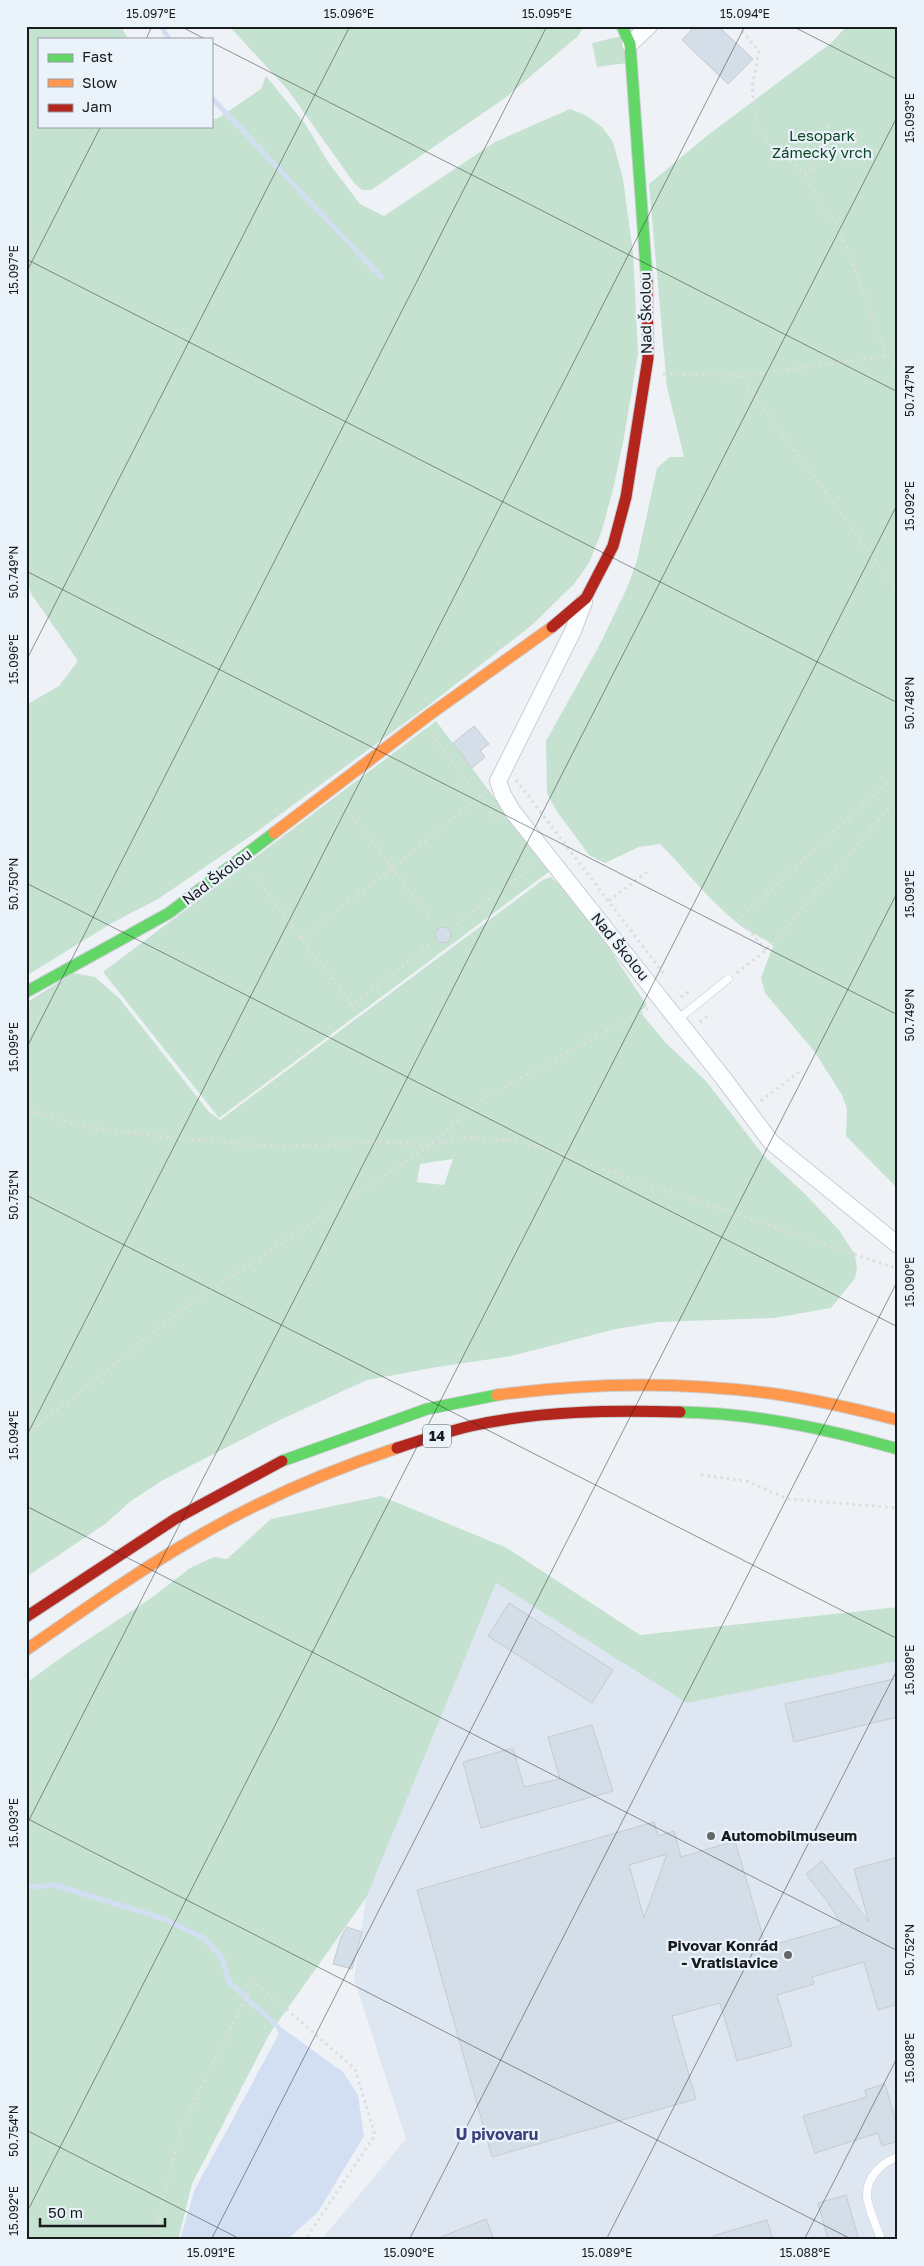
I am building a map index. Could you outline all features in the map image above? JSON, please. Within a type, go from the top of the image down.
[{"type":"main road","name":"Nad Školou","points":[[26,992],[169,913],[429,715],[568,615],[586,598],[613,546],[626,497],[641,412],[648,358],[649,306],[630,44],[622,26]]},
{"type":"main road","name":"14","points":[[26,1617],[143,1538],[191,1509],[276,1464],[348,1435],[437,1406],[516,1392],[610,1384],[688,1384],[745,1388],[810,1399],[898,1420]]},
{"type":"main road","name":"14","points":[[26,1650],[126,1580],[239,1514],[292,1488],[369,1456],[476,1425],[610,1410],[699,1411],[784,1422],[857,1436],[898,1449]]},
{"type":"street","points":[[630,44],[648,26]]},
{"type":"street","name":"Nad Školou","points":[[586,598],[573,631],[498,781],[503,795],[513,812],[771,1142],[898,1245]]},
{"type":"lane","points":[[677,1020],[728,979]]},
{"type":"lane","points":[[881,2240],[866,2195],[872,2177],[887,2160],[898,2157]]},
{"type":"path","points":[[738,26],[759,51],[752,87],[755,114],[760,130],[772,147],[805,174],[819,204],[839,227],[887,356],[898,363]]},
{"type":"path","points":[[805,174],[811,169],[821,150],[829,126]]},
{"type":"path","points":[[663,374],[740,376],[887,356]]},
{"type":"path","points":[[740,376],[898,592]]},
{"type":"path","points":[[426,742],[434,736],[503,827]]},
{"type":"path","points":[[766,950],[739,919],[898,773]]},
{"type":"path","points":[[301,938],[393,868],[488,789]]},
{"type":"path","points":[[728,979],[766,950],[898,798]]},
{"type":"path","points":[[337,810],[352,799]]},
{"type":"path","points":[[344,805],[430,916]]},
{"type":"path","points":[[457,924],[533,866],[527,858]]},
{"type":"path","points":[[260,869],[253,875],[352,1004],[431,944]]},
{"type":"path","points":[[609,901],[647,872]]},
{"type":"path","points":[[681,997],[690,991]]},
{"type":"path","points":[[26,1435],[184,1308],[430,1146],[486,1097],[662,1001]]},
{"type":"path","points":[[700,1022],[708,1016]]},
{"type":"path","points":[[761,1101],[799,1072]]},
{"type":"path","points":[[26,1110],[85,1127],[192,1140],[287,1147],[379,1142],[430,1146],[473,1137],[523,1142],[898,1269]]},
{"type":"path","points":[[700,1475],[747,1481],[788,1499],[898,1508]]},
{"type":"path","points":[[149,2240],[154,2236],[181,2128],[254,1981],[355,2069],[375,2135],[305,2240]]},
{"type":"shaded area","points":[[496,1583],[687,1703],[898,1661],[898,2240],[321,2240],[406,2139],[354,1979],[367,1891]]},
{"type":"green space","points":[[26,26],[121,26],[127,38],[38,38],[38,128],[212,128],[212,119],[217,119],[261,89],[266,76],[306,125],[328,162],[360,204],[384,216],[495,142],[570,109],[587,116],[602,127],[613,142],[623,179],[633,253],[638,354],[613,490],[601,533],[589,563],[574,584],[532,625],[429,705],[255,833],[158,899],[112,923],[26,976],[26,705],[59,686],[78,661],[32,595],[26,582]]},
{"type":"green space","points":[[229,26],[584,26],[578,36],[505,98],[371,190],[362,190],[354,183],[288,90]]},
{"type":"green space","name":"Lesopark Zámecký vrch","points":[[847,26],[898,26],[898,1189],[846,1136],[847,1109],[842,1095],[814,1051],[765,993],[761,978],[773,946],[745,929],[730,917],[660,844],[639,847],[605,863],[589,855],[556,810],[547,793],[546,741],[599,646],[627,588],[637,560],[657,468],[670,457],[684,457],[667,387],[649,184],[708,135],[831,43]]},
{"type":"green space","points":[[626,35],[627,63],[597,67],[592,43]]},
{"type":"green space","points":[[436,721],[550,871],[219,1118],[103,972]]},
{"type":"green space","points":[[551,877],[579,906],[647,1005],[640,1012],[666,1043],[706,1081],[764,1156],[804,1193],[839,1230],[855,1255],[857,1268],[855,1278],[831,1308],[774,1318],[659,1322],[616,1329],[511,1356],[367,1380],[280,1420],[163,1480],[131,1501],[105,1524],[26,1577],[26,1003],[73,973],[95,977],[119,998],[209,1112],[220,1120],[543,880]],"holes":[[[453,1159],[444,1185],[417,1182],[420,1164]]]},
{"type":"green space","points":[[381,1496],[507,1548],[640,1635],[898,1607],[898,1661],[687,1703],[496,1583],[366,1898],[270,2033],[192,2184],[178,2240],[26,2240],[26,1683],[72,1650],[150,1599],[190,1568],[214,1557],[227,1559],[271,1519]]},
{"type":"water","points":[[282,2028],[343,2072],[358,2095],[364,2136],[318,2212],[287,2240],[180,2240],[194,2191]]},
{"type":"building","points":[[695,26],[718,26],[753,59],[728,84],[682,40]]},
{"type":"building","points":[[474,726],[489,744],[480,751],[485,757],[472,768],[453,743]]},
{"type":"building","points":[[440,927],[446,927],[451,932],[449,941],[440,943],[435,938],[435,932]]},
{"type":"building","points":[[509,1603],[613,1670],[592,1703],[488,1636]]},
{"type":"building","points":[[898,1678],[898,1717],[794,1742],[785,1704]]},
{"type":"building","points":[[592,1725],[613,1791],[481,1828],[463,1762],[513,1748],[524,1787],[560,1779],[548,1737]]},
{"type":"building","points":[[654,1822],[658,1836],[674,1831],[681,1857],[735,1841],[766,1947],[842,1925],[827,1901],[806,1874],[822,1861],[869,1922],[854,1869],[898,1857],[898,2004],[878,2010],[864,1962],[812,1977],[814,1984],[777,1995],[792,2046],[737,2061],[720,2003],[672,2016],[696,2099],[492,2157],[417,1890]],"holes":[[[667,1854],[644,1918],[629,1865]]]},
{"type":"building","points":[[347,1927],[362,1932],[352,1969],[333,1964],[341,1937]]},
{"type":"building","points":[[885,2084],[898,2129],[898,2141],[882,2146],[878,2133],[815,2153],[803,2116],[867,2097],[865,2090]]},
{"type":"building","points":[[846,2195],[859,2240],[828,2240],[818,2203]]},
{"type":"building","points":[[486,2219],[494,2240],[436,2240],[436,2239]]},
{"type":"building","points":[[767,2220],[773,2240],[714,2240],[713,2236]]},
{"type":"waterway","points":[[161,26],[168,38]]},
{"type":"waterway","points":[[212,98],[381,277]]},
{"type":"waterway","points":[[26,1887],[55,1885],[164,1919],[204,1938],[222,1958],[229,1982],[278,2027],[283,2037]]},
{"type":"traffic: fast","points":[[622,26],[630,44],[647,282]]},
{"type":"traffic: fast","points":[[26,992],[169,913],[274,833]]},
{"type":"traffic: fast","points":[[282,1461],[427,1409],[497,1395]]},
{"type":"traffic: fast","points":[[680,1412],[735,1415],[790,1423],[898,1449]]},
{"type":"traffic: slow","points":[[274,833],[429,715],[552,627]]},
{"type":"traffic: slow","points":[[497,1395],[604,1386],[675,1385],[711,1387],[797,1397],[898,1420]]},
{"type":"traffic: slow","points":[[26,1650],[132,1577],[221,1523],[295,1487],[397,1448]]},
{"type":"traffic: jam","points":[[552,627],[586,598],[613,546],[626,497],[648,358],[647,282]]},
{"type":"traffic: jam","points":[[397,1448],[471,1426],[522,1417],[548,1414],[628,1411],[680,1412]]},
{"type":"traffic: jam","points":[[26,1617],[175,1519],[282,1461]]},
{"type":"place","name":"Automobilmuseum","points":[[711,1836]]},
{"type":"place","name":"Pivovar Konrád - Vratislavice","points":[[788,1955]]},
{"type":"district","name":"U pivovaru","points":[[497,2134]]}]
